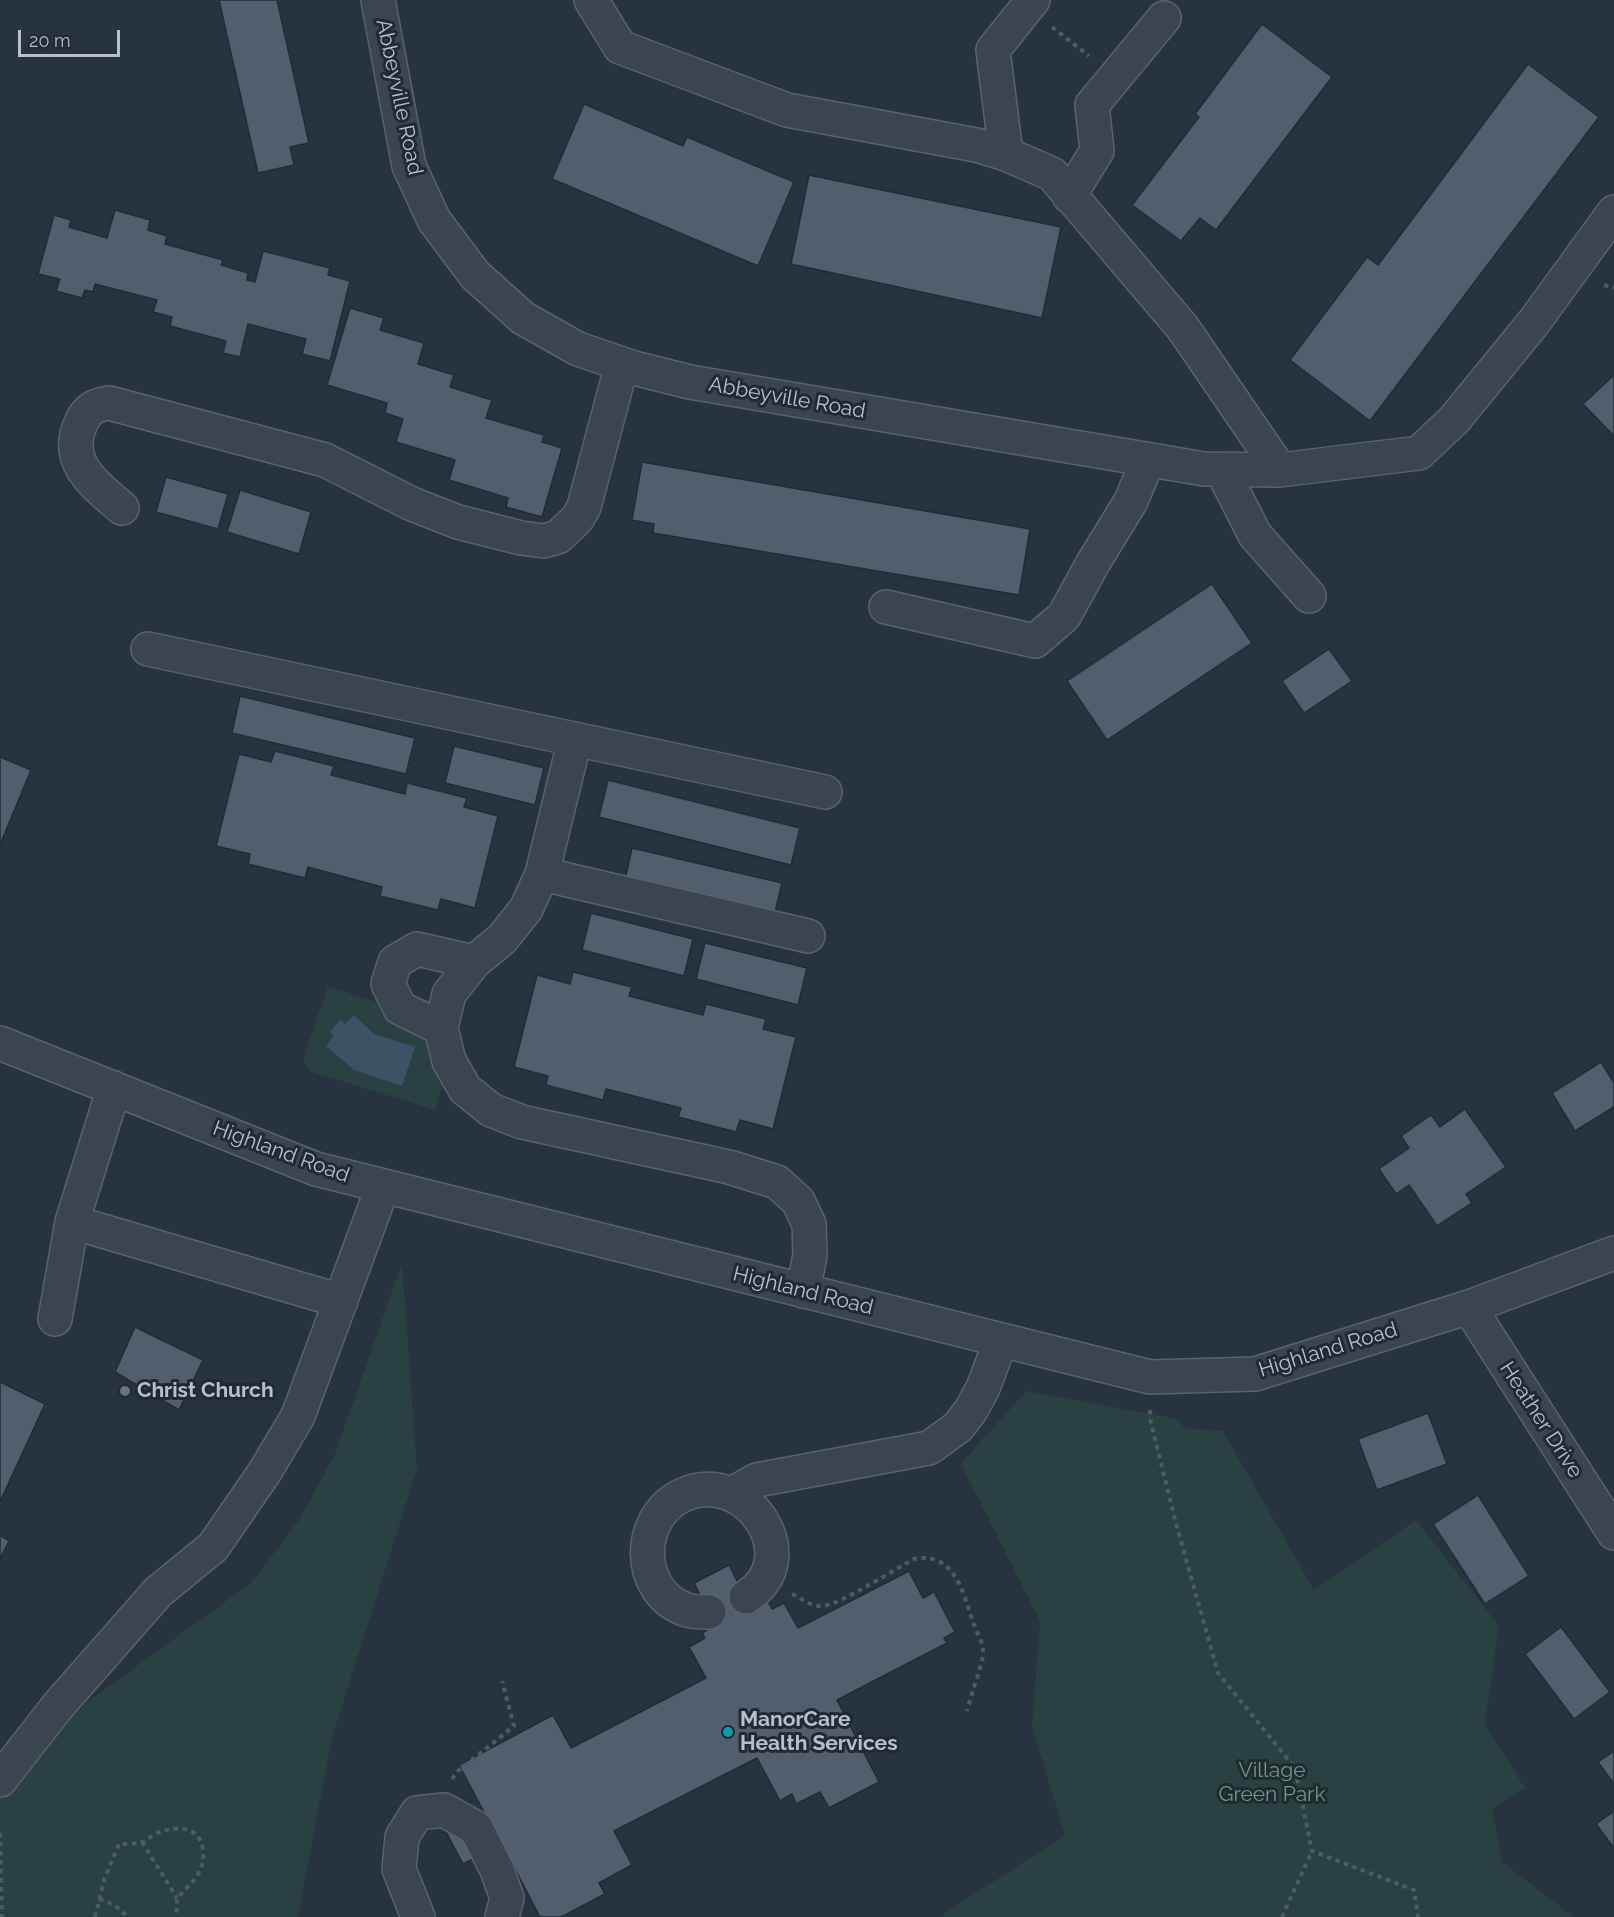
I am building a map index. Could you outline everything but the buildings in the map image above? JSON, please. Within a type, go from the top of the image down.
[{"type":"street","name":"Abbeyville Road","points":[[378,0],[409,166],[434,220],[475,275],[523,318],[578,349],[622,364],[690,382],[1204,469],[1280,470],[1419,453],[1454,420],[1534,322],[1614,212]]},
{"type":"street","points":[[591,0],[620,47],[787,110],[976,145],[1006,154],[1052,174],[1183,328],[1280,470]]},
{"type":"street","points":[[1006,154],[993,50],[1033,0]]},
{"type":"street","points":[[1069,196],[1097,151],[1092,105],[1164,18]]},
{"type":"street","points":[[122,508],[91,483],[81,467],[75,447],[76,433],[84,415],[94,405],[109,403],[325,460],[393,495],[458,522],[521,538],[544,540],[558,537],[573,524],[584,507],[622,364]]},
{"type":"street","points":[[886,608],[1035,641],[1064,616],[1093,562],[1131,501],[1148,460]]},
{"type":"street","points":[[1222,470],[1255,535],[1309,596]]},
{"type":"street","points":[[148,649],[825,792]]},
{"type":"street","points":[[575,739],[542,874],[526,909],[502,939],[474,962],[448,994],[441,1028],[449,1061],[465,1089],[491,1110],[522,1122],[729,1167],[777,1182],[798,1201],[809,1224],[810,1255],[803,1291]]},
{"type":"street","points":[[542,874],[808,936]]},
{"type":"street","points":[[441,1028],[400,1008],[388,984],[395,962],[417,949],[474,962]]},
{"type":"street","name":"Highland Road","points":[[0,1043],[316,1169],[1147,1377],[1255,1374],[1469,1307],[1614,1253]]},
{"type":"street","points":[[55,1319],[72,1222],[114,1088]]},
{"type":"street","points":[[0,1780],[57,1707],[158,1592],[213,1547],[264,1473],[298,1416],[383,1186]]},
{"type":"street","points":[[72,1222],[341,1301]]},
{"type":"street","name":"Heather Drive","points":[[1469,1307],[1614,1533]]},
{"type":"street","points":[[732,1494],[757,1480],[929,1448],[958,1427],[971,1410],[983,1388],[1001,1340]]},
{"type":"street","points":[[710,1612],[687,1610],[666,1598],[652,1577],[646,1553],[650,1529],[664,1509],[684,1495],[708,1490],[732,1494],[752,1507],[766,1526],[772,1550],[768,1574],[749,1594]]},
{"type":"street","points":[[418,1917],[399,1869],[402,1837],[417,1814],[444,1810],[476,1828],[497,1870],[507,1898],[502,1917]]},
{"type":"path","points":[[1059,33],[1083,51]]},
{"type":"path","points":[[1147,1377],[1151,1423],[1177,1527],[1218,1673],[1295,1768],[1312,1851],[1282,1917]]},
{"type":"path","points":[[749,1594],[795,1595],[810,1604],[822,1606],[836,1602],[914,1559],[924,1557],[936,1560],[947,1566],[962,1588],[984,1652],[967,1711]]},
{"type":"path","points":[[435,1811],[445,1789],[458,1772],[514,1726],[501,1681]]},
{"type":"path","points":[[95,1917],[104,1880],[119,1844],[142,1842],[157,1833],[179,1828],[190,1830],[202,1840],[204,1856],[201,1871],[192,1884],[177,1898]]},
{"type":"path","points":[[0,1833],[2,1917]]},
{"type":"path","points":[[142,1842],[177,1898],[176,1917]]},
{"type":"path","points":[[1312,1851],[1414,1890],[1418,1917]]},
{"type":"path","points":[[99,1899],[123,1911],[127,1917]]},
{"type":"green space","points":[[328,986],[376,1002],[389,1018],[431,1035],[444,1082],[435,1110],[309,1071],[303,1060]]},
{"type":"green space","points":[[402,1263],[417,1469],[332,1738],[298,1917],[0,1917],[0,1794],[20,1769],[87,1702],[251,1583],[299,1520],[335,1454]]},
{"type":"green space","name":"Village Green Park","points":[[1026,1391],[1178,1419],[1184,1428],[1223,1431],[1314,1590],[1416,1520],[1499,1626],[1485,1724],[1525,1788],[1492,1809],[1502,1862],[1574,1917],[939,1917],[1065,1835],[1032,1727],[1040,1621],[961,1464]]},
{"type":"water","points":[[354,1015],[374,1034],[415,1047],[402,1086],[354,1070],[326,1046],[334,1036],[330,1032],[340,1020],[345,1024]]},
{"type":"place","name":"Christ Church","points":[[125,1391]]},
{"type":"place","name":"ManorCare Health Services","points":[[728,1732]]}]
